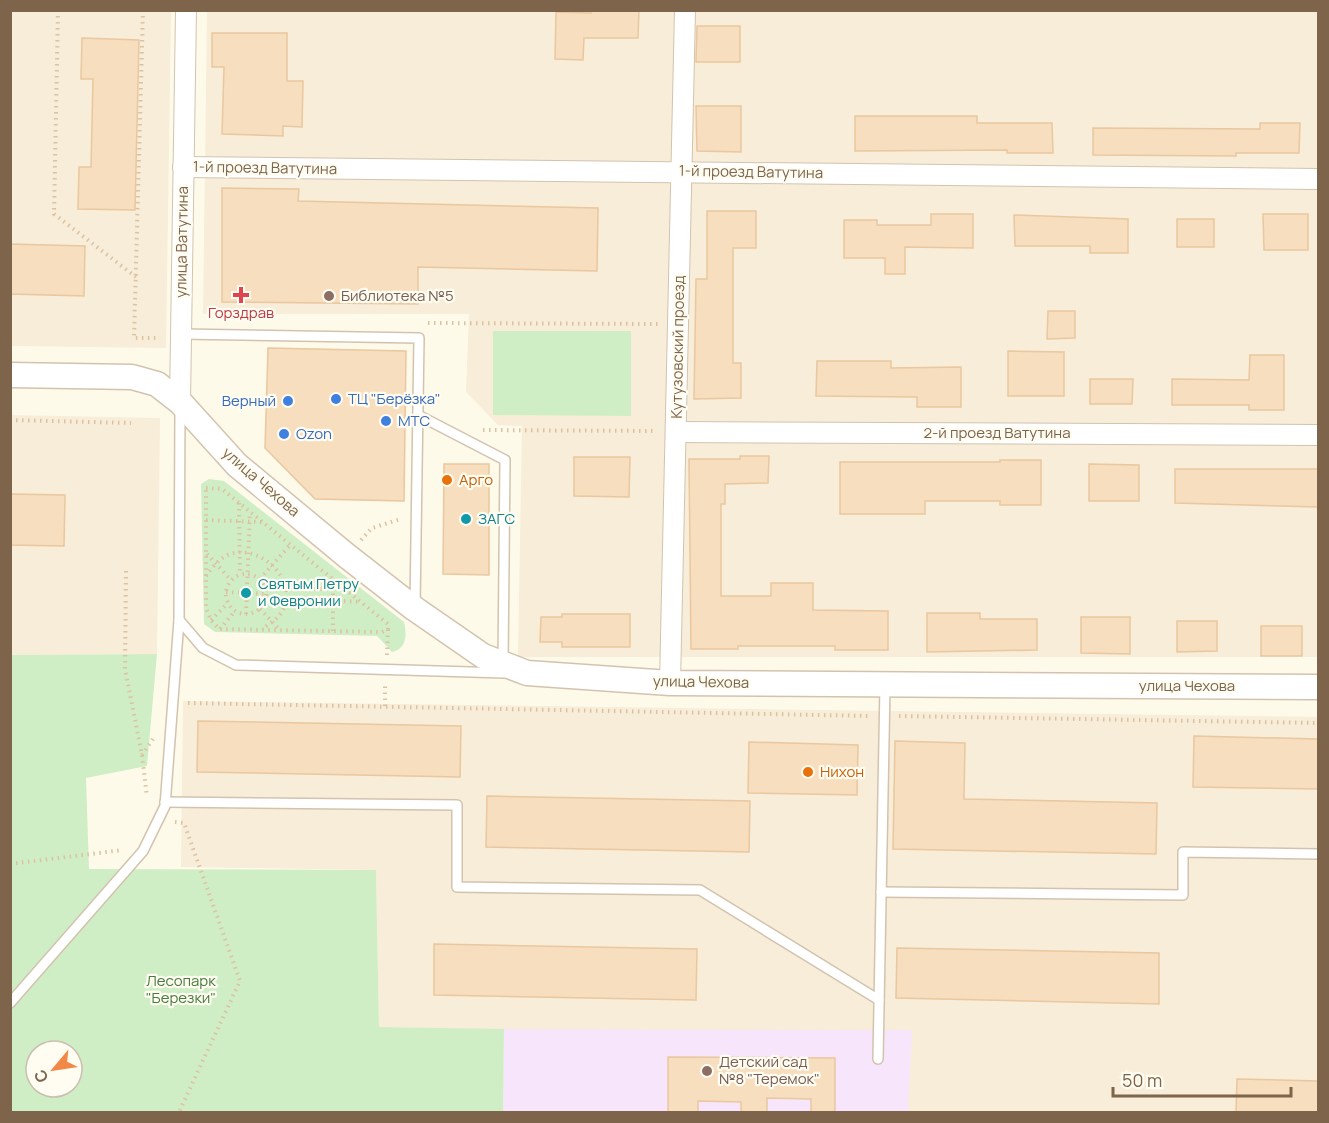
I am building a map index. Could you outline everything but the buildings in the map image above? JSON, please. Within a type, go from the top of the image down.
[{"type":"street","name":"улица Ватутина","points":[[180,402],[186,10]]},
{"type":"street","name":"Кутузовский проезд","points":[[670,683],[685,10]]},
{"type":"street","name":"1-й проезд Ватутина","points":[[183,167],[1318,179]]},
{"type":"street","name":"улица Чехова","points":[[10,375],[132,377],[157,384],[180,402],[237,465],[347,556],[415,609],[483,656],[502,666],[527,673],[670,683],[1318,687]]},
{"type":"street","name":"2-й проезд Ватутина","points":[[676,432],[1318,435]]},
{"type":"lane","points":[[181,334],[419,338],[415,609]]},
{"type":"lane","points":[[10,1003],[143,851],[160,821],[165,802],[179,620],[180,402]]},
{"type":"lane","points":[[418,415],[505,460],[502,666]]},
{"type":"lane","points":[[179,620],[203,648],[236,665],[527,673]]},
{"type":"lane","points":[[878,1059],[885,683]]},
{"type":"lane","points":[[165,802],[457,805],[457,887],[700,890],[879,1000]]},
{"type":"lane","points":[[881,891],[1183,895],[1183,852],[1318,854]]},
{"type":"path","points":[[58,10],[54,214],[136,277]]},
{"type":"path","points":[[134,338],[143,10]]},
{"type":"path","points":[[427,324],[678,324]]},
{"type":"path","points":[[10,420],[131,423]]},
{"type":"path","points":[[446,429],[676,432]]},
{"type":"path","points":[[206,488],[222,489],[250,512],[387,624],[388,629],[382,632],[219,629],[211,620],[206,608],[206,488]]},
{"type":"path","points":[[239,503],[240,574]]},
{"type":"path","points":[[246,614],[250,512]]},
{"type":"path","points":[[331,577],[372,528],[417,515]]},
{"type":"path","points":[[206,520],[263,522]]},
{"type":"path","points":[[260,579],[291,544]]},
{"type":"path","points":[[206,576],[228,554],[248,553],[272,565],[281,576],[286,598],[282,611],[262,630]]},
{"type":"path","points":[[206,554],[231,580]]},
{"type":"path","points":[[126,571],[125,669],[142,755],[150,820],[184,823],[240,981],[178,1112]]},
{"type":"path","points":[[247,573],[260,579],[266,588],[266,596],[260,609],[246,614],[235,611],[228,603],[226,592],[231,580],[240,574],[247,573]]},
{"type":"path","points":[[331,577],[334,589],[333,631]]},
{"type":"path","points":[[266,588],[334,589]]},
{"type":"path","points":[[226,592],[361,602]]},
{"type":"path","points":[[211,620],[228,603]]},
{"type":"path","points":[[260,609],[280,630]]},
{"type":"path","points":[[219,629],[235,611]]},
{"type":"path","points":[[142,755],[177,702],[1318,723]]},
{"type":"path","points":[[10,864],[135,848]]},
{"type":"shaded area","points":[[11,11],[171,11],[166,348],[11,346]]},
{"type":"shaded area","points":[[207,11],[1318,11],[1318,657],[518,657],[522,426],[498,425],[466,392],[469,314],[203,314]]},
{"type":"shaded area","points":[[11,415],[160,418],[157,654],[11,655]]},
{"type":"shaded area","points":[[183,701],[1318,717],[1318,1112],[503,1112],[504,1030],[379,1027],[376,870],[181,867]]},
{"type":"shaded area","name":"Детский сад №8 \"Теремок\"","points":[[504,1029],[912,1030],[908,1112],[503,1112]]},
{"type":"green space","points":[[493,331],[631,331],[631,416],[493,415]]},
{"type":"green space","points":[[209,479],[224,481],[404,622],[405,640],[401,648],[392,652],[377,636],[215,632],[204,624],[201,484]]},
{"type":"green space","name":"Лесопарк \"Березки\"","points":[[157,654],[147,766],[86,778],[89,869],[376,870],[379,1027],[504,1029],[503,1112],[11,1112],[10,655]]},
{"type":"place","name":"Горздрав","points":[[241,295]]},
{"type":"place","name":"Библиотека №5","points":[[329,296]]},
{"type":"place","name":"ТЦ \"Берёзка\"","points":[[336,399]]},
{"type":"place","name":"Верный","points":[[288,401]]},
{"type":"place","name":"МТС","points":[[386,421]]},
{"type":"place","name":"Ozon","points":[[284,434]]},
{"type":"place","name":"Арго","points":[[447,480]]},
{"type":"place","name":"ЗАГС","points":[[466,519]]},
{"type":"place","name":"Святым Петру и Февронии","points":[[246,593]]},
{"type":"place","name":"Нихон","points":[[808,772]]},
{"type":"place","name":"Детский сад №8 \"Теремок\"","points":[[707,1071]]}]
